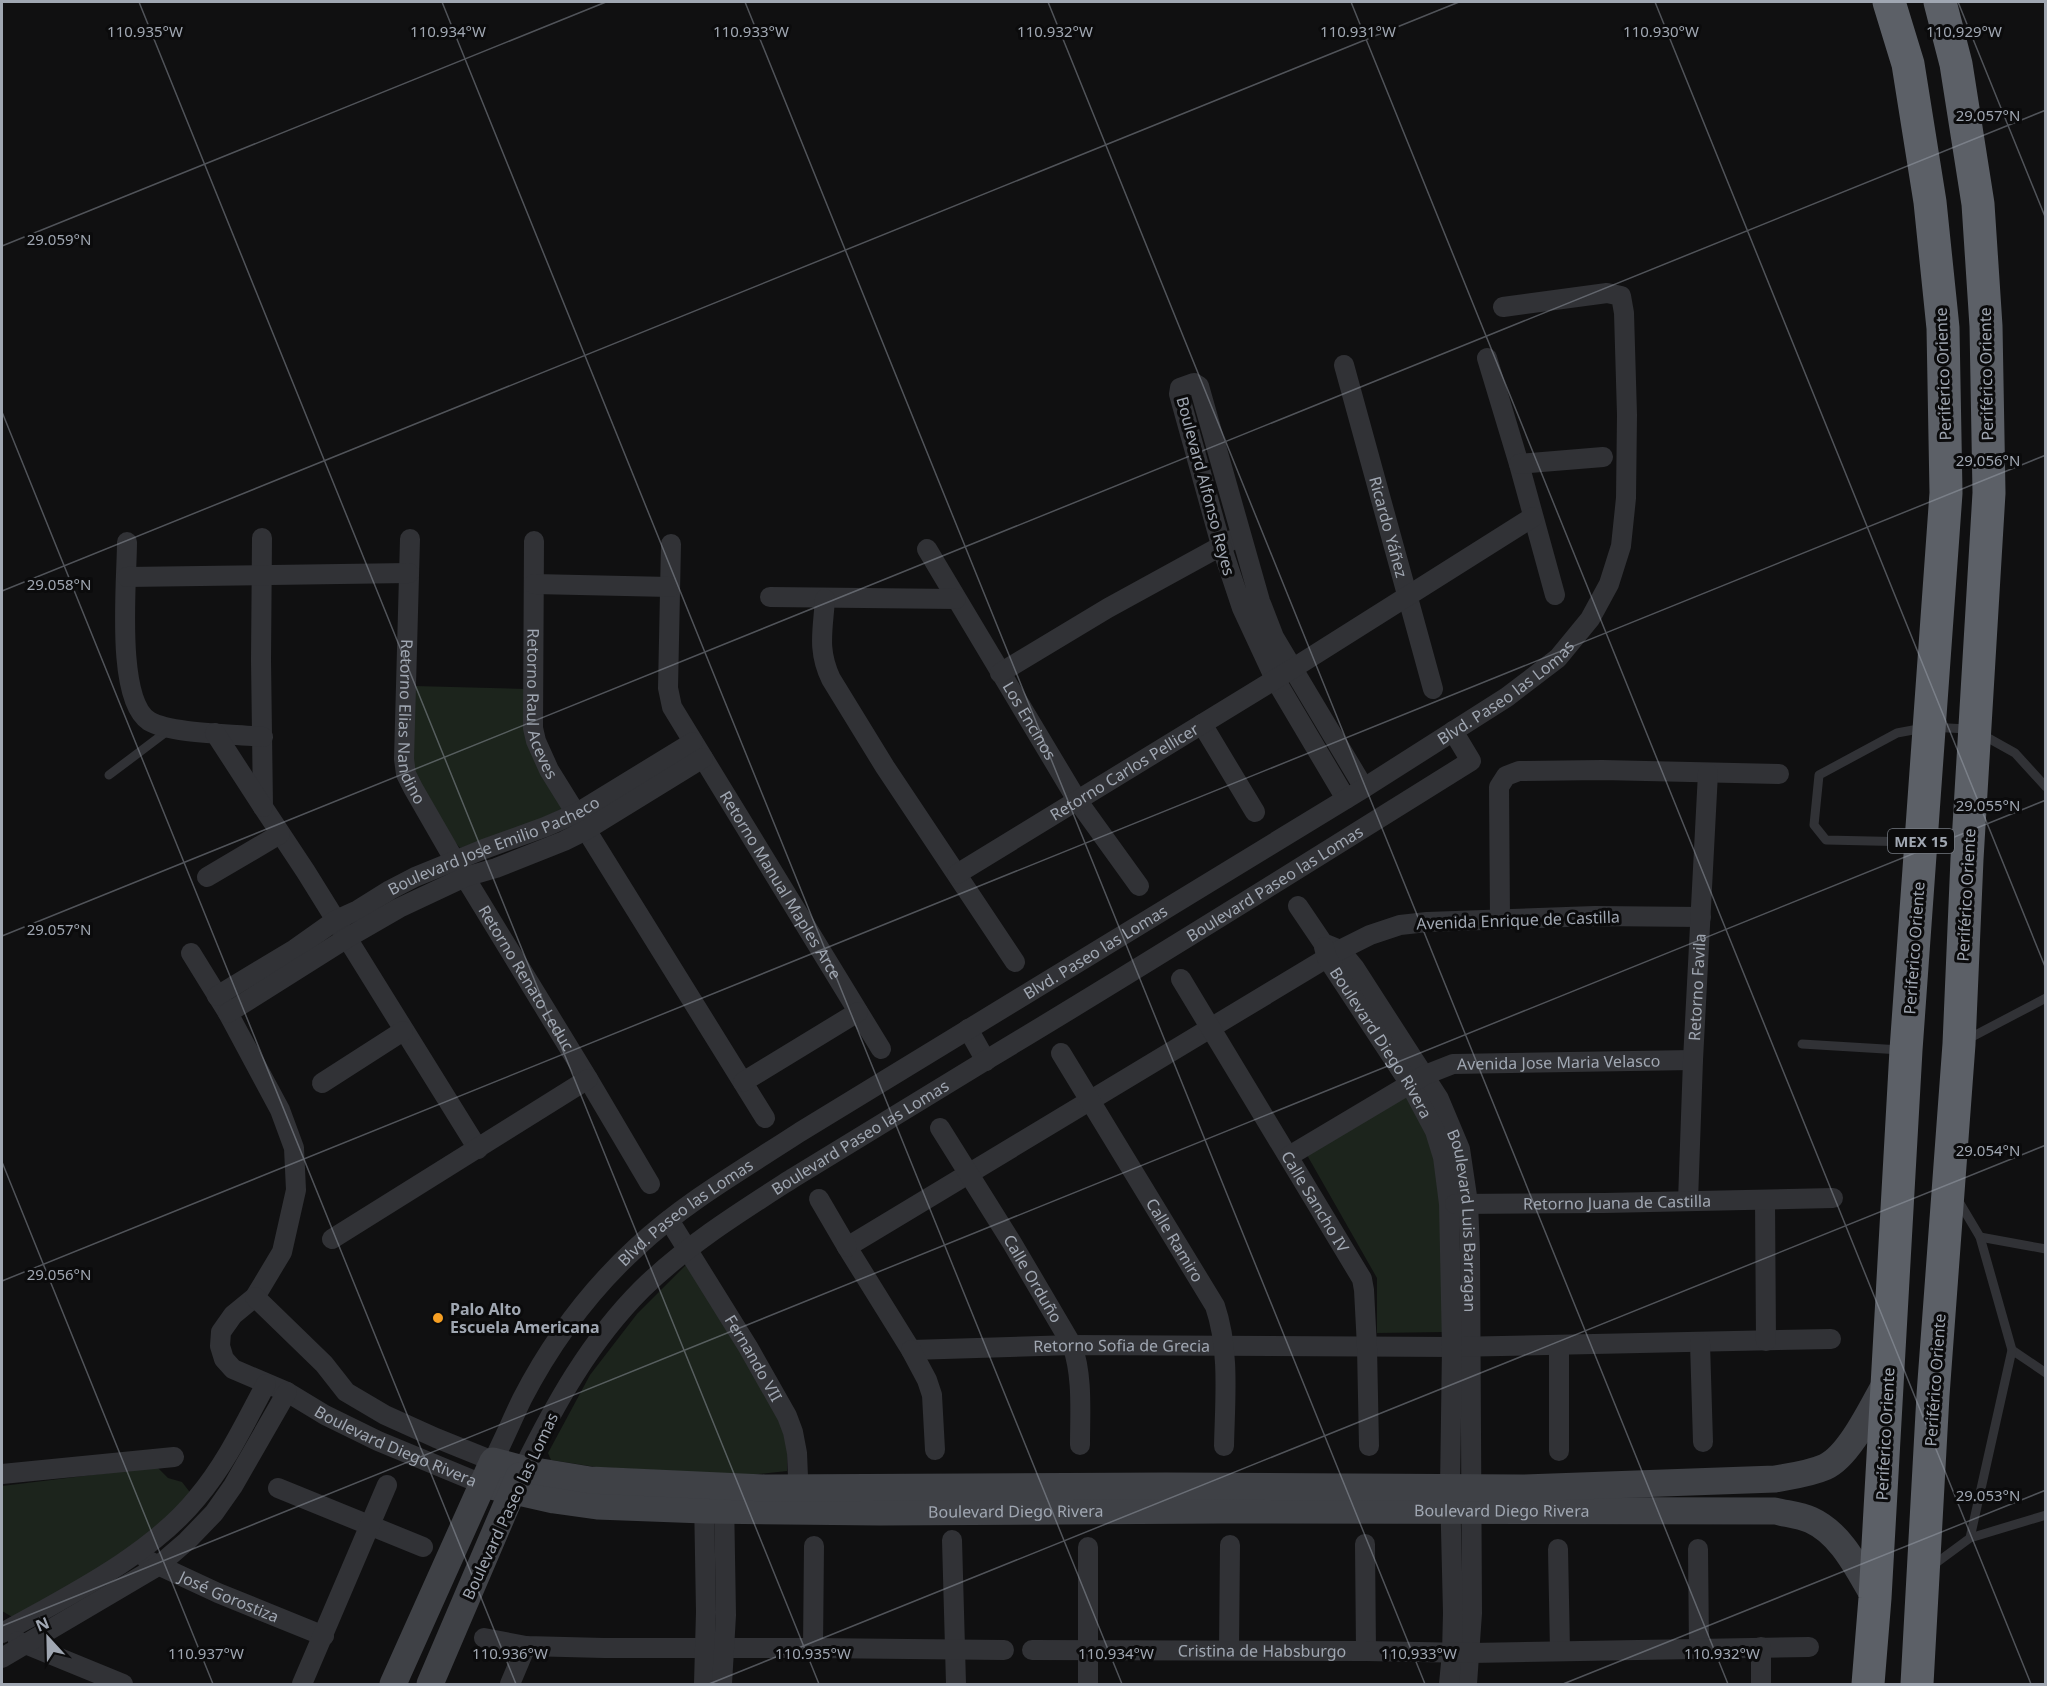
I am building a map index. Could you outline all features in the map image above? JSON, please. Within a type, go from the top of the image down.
[{"type":"highway","name":"Periferico Oriente","points":[[1868,1684],[1875,1598],[1906,1050],[1946,493],[1943,328],[1930,202],[1910,75],[1889,2]]},
{"type":"highway","name":"Periférico Oriente","points":[[1917,1684],[1933,1395],[1959,1044],[1966,859],[1989,493],[1986,326],[1978,204],[1956,64],[1940,2]]},
{"type":"street","name":"Blvd. Paseo las Lomas","points":[[393,1684],[522,1398],[553,1346],[596,1289],[636,1247],[669,1220],[720,1184],[800,1132],[1364,788],[1507,697],[1558,658],[1590,619],[1610,584],[1621,546],[1626,498],[1627,415],[1624,313],[1621,296],[1607,293],[1503,307]]},
{"type":"street","points":[[1487,358],[1555,595]]},
{"type":"street","name":"Ricardo Yáñez","points":[[1344,365],[1432,689]]},
{"type":"street","name":"Boulevard Alfonso Reyes","points":[[1284,674],[1274,637],[1260,601],[1199,386],[1194,383],[1180,387],[1179,394],[1221,545],[1242,608],[1330,749],[1364,788]]},
{"type":"street","points":[[1519,464],[1603,457]]},
{"type":"street","name":"Retorno Carlos Pellicer","points":[[957,874],[1284,674],[1533,517]]},
{"type":"street","points":[[1000,673],[1108,608],[1241,536]]},
{"type":"street","points":[[262,538],[263,807]]},
{"type":"street","name":"Retorno Elias Nandino","points":[[410,539],[404,759],[406,774],[460,869]]},
{"type":"street","points":[[127,542],[125,639],[135,704],[148,720],[170,729],[263,737]]},
{"type":"street","name":"Retorno Raul Aceves","points":[[534,542],[534,728],[536,741],[549,770],[582,821]]},
{"type":"street","points":[[671,544],[669,698],[698,750]]},
{"type":"street","name":"Los Encinos","points":[[927,549],[1077,800],[1139,886]]},
{"type":"street","points":[[127,577],[409,573]]},
{"type":"street","points":[[534,584],[670,587]]},
{"type":"street","points":[[770,597],[956,599]]},
{"type":"street","points":[[825,599],[821,653],[825,666],[885,767],[1015,962]]},
{"type":"street","points":[[1202,724],[1255,812]]},
{"type":"street","name":"Boulevard Paseo las Lomas","points":[[430,1684],[518,1480],[550,1416],[604,1332],[641,1291],[688,1249],[728,1219],[1471,761],[1453,732]]},
{"type":"street","points":[[214,733],[336,920],[478,1149]]},
{"type":"street","name":"Boulevard Alfonso Reyes","points":[[1330,749],[1346,799]]},
{"type":"street","name":"Boulevard Jose Emilio Pacheco","points":[[300,957],[336,920],[416,877],[527,856],[698,750]]},
{"type":"street","name":"Retorno Manual Maples Arce","points":[[698,750],[881,1049]]},
{"type":"street","points":[[1500,919],[1499,788],[1506,776],[1519,771],[1602,770],[1779,774]]},
{"type":"street","name":"Retorno Favila","points":[[1688,1201],[1708,773]]},
{"type":"street","points":[[582,821],[765,1118]]},
{"type":"street","points":[[207,877],[280,834]]},
{"type":"street","name":"Boulevard Jose Emilio Pacheco","points":[[217,996],[256,984],[300,957],[347,938],[460,869]]},
{"type":"street","name":"Retorno Renato Leduc","points":[[460,869],[650,1184]]},
{"type":"street","points":[[847,1247],[1210,1027],[1330,950],[1298,906]]},
{"type":"street","name":"Avenida Enrique de Castilla","points":[[1330,950],[1400,925],[1427,922],[1595,916],[1701,916]]},
{"type":"street","name":"Boulevard Luis Barragan","points":[[1330,950],[1354,967],[1418,1080],[1439,1099],[1460,1149],[1461,1653]]},
{"type":"street","name":"Boulevard Diego Rivera","points":[[190,953],[228,1013],[280,1110],[294,1148],[296,1190],[282,1252],[255,1298],[233,1316],[221,1332],[220,1346],[224,1359],[233,1369],[287,1392],[378,1441],[518,1480],[597,1506],[714,1498],[1461,1500],[1775,1511],[1810,1520],[1829,1531],[1847,1552],[1875,1598]]},
{"type":"street","name":"Calle Sancho IV","points":[[1181,979],[1362,1279],[1367,1347],[1369,1446]]},
{"type":"street","name":"Boulevard Jose Emilio Pacheco","points":[[228,1013],[256,984]]},
{"type":"street","points":[[743,1082],[858,1012]]},
{"type":"street","points":[[968,1029],[986,1061]]},
{"type":"street","points":[[321,1083],[403,1030]]},
{"type":"street","name":"Calle Ramiro","points":[[1061,1053],[1215,1306],[1220,1321],[1223,1344],[1224,1446]]},
{"type":"street","name":"Avenida Jose Maria Velasco","points":[[1288,1156],[1418,1080],[1453,1064],[1693,1060]]},
{"type":"street","points":[[332,1239],[588,1079]]},
{"type":"street","name":"Calle Orduño","points":[[940,1128],[1072,1345],[1080,1387],[1080,1445]]},
{"type":"street","name":"Retorno Juana de Castilla","points":[[1459,1204],[1833,1198]]},
{"type":"street","points":[[819,1199],[927,1380],[932,1395],[935,1450]]},
{"type":"street","points":[[1766,1200],[1767,1341]]},
{"type":"street","name":"Fernando VII","points":[[669,1220],[787,1416],[797,1453],[799,1500]]},
{"type":"street","name":"Boulevard Diego Rivera","points":[[255,1298],[324,1364],[346,1392],[385,1415],[436,1438],[487,1473]]},
{"type":"street","points":[[1461,1347],[1831,1339]]},
{"type":"street","points":[[1700,1343],[1703,1442]]},
{"type":"street","name":"Retorno Sofia de Grecia","points":[[911,1350],[1072,1345],[1223,1344],[1461,1347]]},
{"type":"street","points":[[1559,1346],[1559,1451]]},
{"type":"street","name":"Boulevard Diego Rivera","points":[[1461,1500],[1534,1488],[1774,1479],[1802,1474],[1827,1466],[1846,1451],[1888,1378]]},
{"type":"street","points":[[2,1634],[136,1554],[171,1526],[197,1499],[224,1463],[266,1384]]},
{"type":"street","points":[[2,1658],[158,1566],[187,1541],[214,1513],[233,1486],[287,1392]]},
{"type":"street","points":[[233,1445],[251,1455]]},
{"type":"street","points":[[2,1474],[174,1457]]},
{"type":"street","points":[[1774,1479],[1775,1511]]},
{"type":"street","points":[[302,1684],[387,1485]]},
{"type":"street","points":[[278,1488],[423,1547]]},
{"type":"street","points":[[714,1498],[726,1648],[722,1684]]},
{"type":"street","points":[[704,1684],[714,1498]]},
{"type":"street","points":[[197,1499],[214,1513]]},
{"type":"street","points":[[952,1540],[956,1684]]},
{"type":"street","points":[[1365,1544],[1366,1651]]},
{"type":"street","points":[[1229,1650],[1230,1545]]},
{"type":"street","points":[[813,1648],[814,1546]]},
{"type":"street","points":[[1088,1547],[1088,1684]]},
{"type":"street","points":[[1558,1549],[1560,1651]]},
{"type":"street","points":[[1698,1549],[1699,1649]]},
{"type":"street","name":"José Gorostiza","points":[[136,1554],[158,1566],[324,1636]]},
{"type":"street","points":[[2,1634],[123,1684]]},
{"type":"street","points":[[484,1638],[525,1646],[1004,1650]]},
{"type":"street","points":[[510,1684],[525,1646]]},
{"type":"street","points":[[1761,1647],[1761,1684]]},
{"type":"street","name":"Cristina de Habsburgo","points":[[1032,1650],[1461,1653],[1809,1647]]},
{"type":"street","points":[[1449,1684],[1461,1653]]},
{"type":"street","points":[[1461,1653],[1467,1684]]},
{"type":"lane","points":[[1921,842],[1826,840],[1814,825],[1819,775],[1897,734],[1929,727],[1974,730],[2015,753],[2046,787]]},
{"type":"lane","points":[[110,775],[170,729]]},
{"type":"lane","points":[[1959,1044],[2046,998]]},
{"type":"lane","points":[[1802,1044],[1906,1050]]},
{"type":"lane","points":[[1950,1186],[1980,1237],[2012,1350],[1970,1538]]},
{"type":"lane","points":[[1980,1237],[2046,1250]]},
{"type":"lane","points":[[2012,1350],[2046,1373]]},
{"type":"lane","points":[[1925,1570],[1970,1538],[2046,1515]]},
{"type":"shaded area","points":[[414,686],[526,689],[564,799],[562,809],[524,826],[460,848],[450,836],[412,770]]},
{"type":"shaded area","points":[[1412,1092],[1439,1155],[1445,1332],[1377,1333],[1377,1278],[1307,1155]]},
{"type":"shaded area","points":[[690,1261],[787,1428],[787,1471],[749,1475],[596,1467],[551,1460],[548,1453],[590,1375],[637,1314]]},
{"type":"shaded area","points":[[157,1467],[168,1478],[182,1482],[192,1495],[133,1548],[14,1618],[2,1611],[2,1486]]},
{"type":"place","name":"Palo Alto Escuela Americana","points":[[438,1318]]}]
